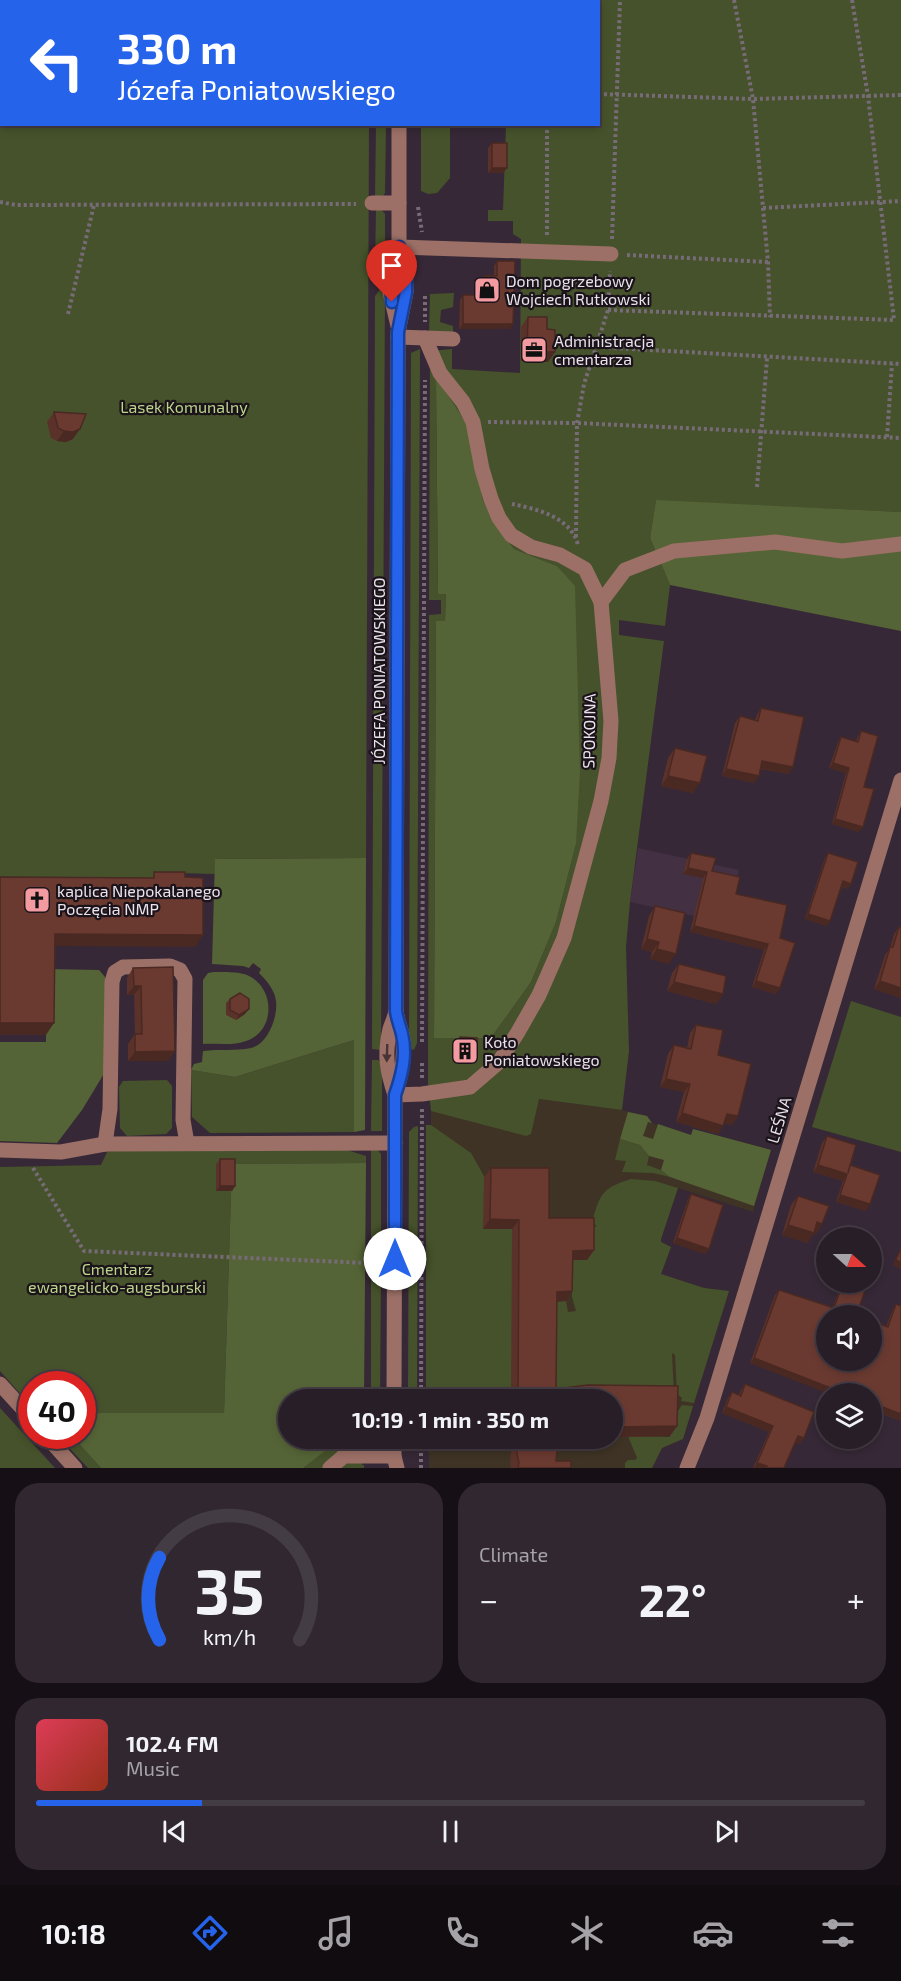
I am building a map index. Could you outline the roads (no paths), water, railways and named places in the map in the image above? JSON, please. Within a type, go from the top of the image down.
[{"type":"street","name":"JÓZEFA PONIATOWSKIEGO","points":[[394,1389],[395,1095],[388,1075],[387,1055],[389,1036],[396,1011],[398,334],[406,292],[406,272],[399,247],[399,126]]},
{"type":"street","points":[[372,204],[399,203]]},
{"type":"street","points":[[399,247],[611,254]]},
{"type":"street","points":[[398,334],[453,339]]},
{"type":"street","name":"SPOKOJNA","points":[[395,1095],[422,1094],[470,1087],[499,1062],[539,995],[564,938],[602,801],[609,758],[611,721],[601,602],[585,569],[560,555],[531,547],[511,536],[491,500],[473,422],[463,402],[440,373],[425,338]]},
{"type":"street","points":[[601,602],[625,570],[674,551],[775,542],[842,551],[901,544]]},
{"type":"street","name":"LEŚNA","points":[[687,1468],[710,1407],[901,780]]},
{"type":"street","points":[[105,1143],[110,1109],[112,982],[115,972],[123,967],[170,966],[180,970],[185,979],[183,1120],[187,1143]]},
{"type":"street","points":[[0,1150],[61,1152],[105,1143],[395,1143]]},
{"type":"street","points":[[0,1384],[18,1404]]},
{"type":"street","points":[[58,1449],[75,1468]]},
{"type":"street","points":[[330,1468],[344,1456],[394,1464]]},
{"type":"place","name":"Dom pogrzebowy Wojciech Rutkowski","points":[[487,290]]},
{"type":"place","name":"Administracja cmentarza","points":[[534,350]]},
{"type":"place","name":"kaplica Niepokalanego Poczęcia NMP","points":[[37,900]]},
{"type":"place","name":"Koło Poniatowskiego","points":[[465,1051]]},
{"type":"park label","name":"Lasek Komunalny","points":[[184,407]]},
{"type":"park label","name":"Cmentarz ewangelicko-augsburski","points":[[117,1278]]}]
